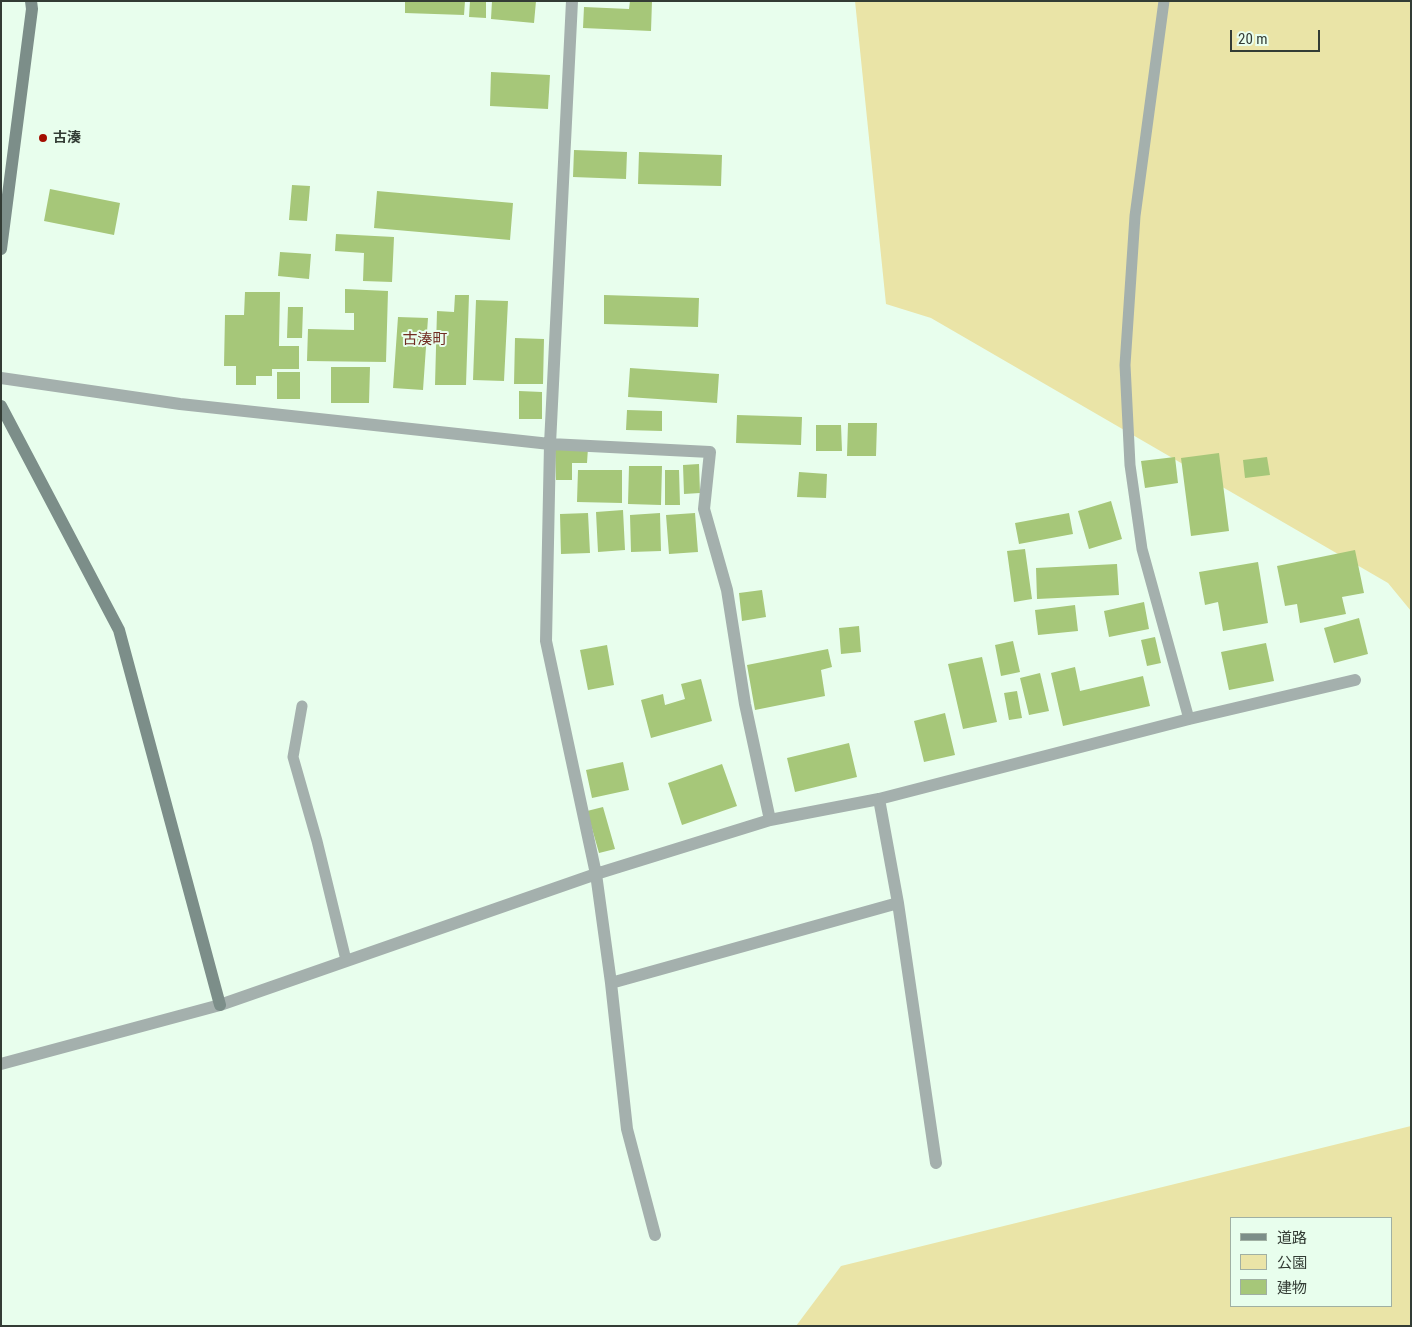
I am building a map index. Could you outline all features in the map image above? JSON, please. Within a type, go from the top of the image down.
[{"type":"street","points":[[1,249],[31,1]]},
{"type":"street","points":[[572,1],[550,444],[546,641],[596,874],[628,1129],[655,1235]]},
{"type":"street","points":[[1,378],[180,404],[550,444],[710,452],[704,509],[727,590],[745,704],[770,820]]},
{"type":"street","points":[[1,406],[119,630],[220,1005]]},
{"type":"street","points":[[1,1064],[220,1005],[596,874],[770,820],[879,799],[1355,680]]},
{"type":"street","points":[[879,799],[898,903],[936,1163]]},
{"type":"street","points":[[611,983],[898,903]]},
{"type":"lane","points":[[1164,1],[1135,216],[1125,366],[1130,465],[1142,549],[1189,720]]},
{"type":"lane","points":[[302,706],[294,757],[346,960]]},
{"type":"green space","points":[[855,1],[1411,1],[1411,611],[1388,583],[931,318],[886,304]]},
{"type":"green space","points":[[1411,1126],[1411,1326],[796,1326],[841,1266]]},
{"type":"building","points":[[405,1],[465,1],[464,15],[405,13]]},
{"type":"building","points":[[470,1],[486,1],[486,18],[469,17]]},
{"type":"building","points":[[492,1],[536,1],[534,23],[491,19]]},
{"type":"building","points":[[630,1],[652,1],[651,31],[583,28],[584,7],[629,9]]},
{"type":"building","points":[[491,72],[550,75],[548,109],[490,106]]},
{"type":"building","points":[[574,150],[627,152],[626,179],[573,177]]},
{"type":"building","points":[[639,152],[722,155],[721,186],[638,184]]},
{"type":"building","points":[[292,185],[310,186],[307,221],[289,220]]},
{"type":"building","points":[[50,189],[120,203],[114,235],[44,221]]},
{"type":"building","points":[[377,191],[513,203],[510,240],[374,228]]},
{"type":"building","points":[[336,234],[394,237],[392,282],[363,281],[364,253],[335,251]]},
{"type":"building","points":[[280,252],[311,254],[309,279],[278,276]]},
{"type":"building","points":[[345,289],[388,291],[386,362],[307,361],[308,329],[354,330],[354,313],[345,313]]},
{"type":"building","points":[[245,292],[280,292],[279,346],[299,346],[299,369],[272,369],[272,376],[256,376],[256,385],[236,385],[236,366],[224,366],[225,315],[244,315]]},
{"type":"building","points":[[455,295],[469,295],[466,385],[435,385],[437,311],[454,312]]},
{"type":"building","points":[[604,295],[699,298],[698,327],[604,324]]},
{"type":"building","points":[[476,300],[508,301],[504,381],[473,380]]},
{"type":"building","points":[[288,307],[303,307],[302,338],[287,338]]},
{"type":"building","points":[[398,317],[428,318],[423,390],[393,388]]},
{"type":"building","points":[[515,338],[544,339],[543,384],[514,384]]},
{"type":"building","points":[[331,367],[370,367],[369,403],[331,403]]},
{"type":"building","points":[[630,368],[719,374],[717,403],[628,397]]},
{"type":"building","points":[[277,372],[300,372],[300,399],[277,399]]},
{"type":"building","points":[[519,391],[542,392],[542,419],[519,419]]},
{"type":"building","points":[[627,410],[662,411],[662,431],[626,430]]},
{"type":"building","points":[[737,415],[802,417],[801,445],[736,443]]},
{"type":"building","points":[[848,423],[877,423],[876,456],[847,456]]},
{"type":"building","points":[[816,425],[841,425],[842,451],[816,451]]},
{"type":"building","points":[[555,448],[588,448],[587,463],[572,463],[572,480],[556,480]]},
{"type":"building","points":[[1219,453],[1229,531],[1191,536],[1181,458]]},
{"type":"building","points":[[1175,457],[1178,483],[1145,488],[1141,461]]},
{"type":"building","points":[[1267,457],[1270,475],[1245,478],[1243,460]]},
{"type":"building","points":[[699,464],[700,493],[684,494],[683,465]]},
{"type":"building","points":[[629,466],[662,466],[661,505],[628,504]]},
{"type":"building","points":[[578,470],[622,470],[622,503],[577,502]]},
{"type":"building","points":[[665,470],[679,470],[680,505],[665,505]]},
{"type":"building","points":[[799,472],[827,474],[826,498],[797,497]]},
{"type":"building","points":[[1111,501],[1122,539],[1089,549],[1078,511]]},
{"type":"building","points":[[623,510],[625,550],[598,552],[596,512]]},
{"type":"building","points":[[588,513],[590,553],[561,554],[560,514]]},
{"type":"building","points":[[660,513],[661,551],[631,552],[630,515]]},
{"type":"building","points":[[695,513],[698,552],[669,554],[666,515]]},
{"type":"building","points":[[1069,513],[1073,534],[1019,544],[1015,523]]},
{"type":"building","points":[[1025,549],[1032,599],[1014,602],[1007,551]]},
{"type":"building","points":[[1355,550],[1364,593],[1342,597],[1346,614],[1300,623],[1297,604],[1285,606],[1277,566]]},
{"type":"building","points":[[1258,562],[1268,623],[1223,631],[1218,602],[1205,605],[1199,572]]},
{"type":"building","points":[[1117,564],[1119,595],[1037,599],[1036,568]]},
{"type":"building","points":[[762,590],[766,617],[742,621],[739,593]]},
{"type":"building","points":[[1144,602],[1149,629],[1109,637],[1104,611]]},
{"type":"building","points":[[1075,605],[1078,631],[1038,635],[1035,610]]},
{"type":"building","points":[[1359,618],[1368,654],[1334,663],[1324,628]]},
{"type":"building","points":[[859,626],[861,652],[841,654],[839,628]]},
{"type":"building","points":[[1155,637],[1161,663],[1147,666],[1141,640]]},
{"type":"building","points":[[1013,641],[1020,672],[1001,676],[995,645]]},
{"type":"building","points":[[1266,643],[1274,681],[1229,690],[1221,652]]},
{"type":"building","points":[[607,645],[614,685],[588,690],[580,650]]},
{"type":"building","points":[[828,649],[832,667],[821,670],[825,696],[755,710],[747,665]]},
{"type":"building","points":[[982,657],[997,722],[963,729],[948,664]]},
{"type":"building","points":[[1075,667],[1080,691],[1143,676],[1150,706],[1063,726],[1051,673]]},
{"type":"building","points":[[1040,673],[1049,711],[1029,715],[1020,678]]},
{"type":"building","points":[[701,679],[712,721],[651,738],[641,700],[663,694],[665,705],[685,699],[681,684]]},
{"type":"building","points":[[1017,691],[1022,718],[1009,720],[1004,693]]},
{"type":"building","points":[[945,713],[955,755],[924,762],[914,721]]},
{"type":"building","points":[[849,743],[857,777],[795,792],[787,758]]},
{"type":"building","points":[[623,762],[629,790],[592,798],[586,770]]},
{"type":"building","points":[[722,764],[737,806],[682,825],[668,783]]},
{"type":"building","points":[[603,807],[615,849],[599,853],[587,811]]},
{"type":"place","name":"古湊","points":[[43,138]]},
{"type":"district","name":"古湊町","points":[[425,340]]}]
